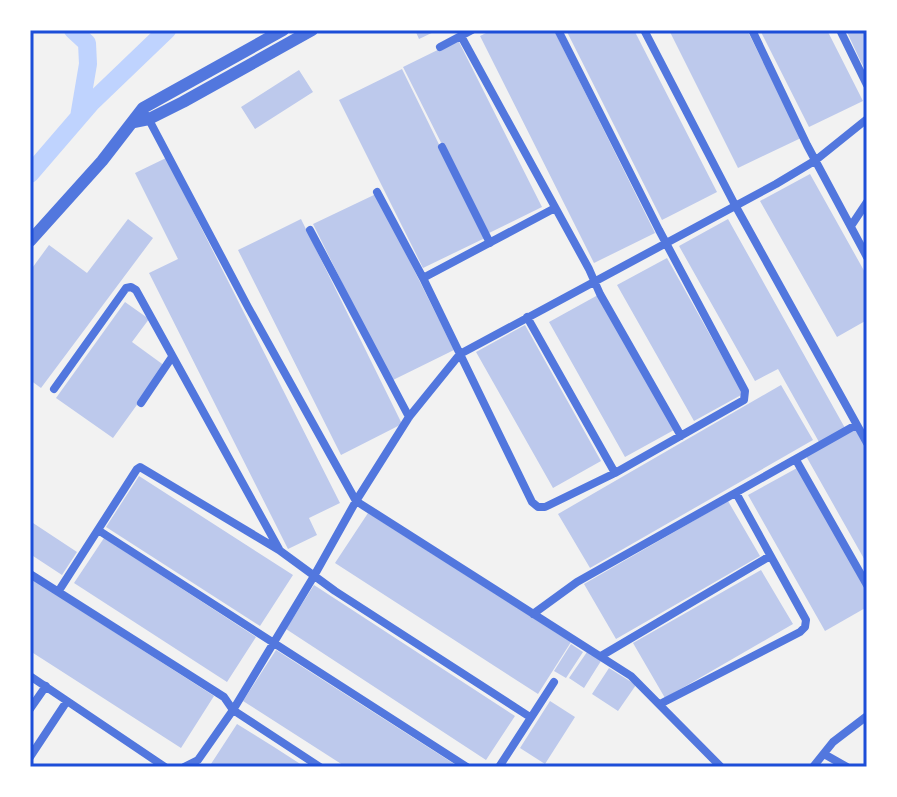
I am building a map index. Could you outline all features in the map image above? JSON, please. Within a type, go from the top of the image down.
[{"type":"street","points":[[30,241],[134,122],[283,30]]},
{"type":"street","points":[[146,113],[312,30]]},
{"type":"street","points":[[440,47],[472,30]]},
{"type":"street","points":[[377,192],[423,278],[532,502],[538,507],[545,507],[615,473],[744,400],[746,396],[558,30]]},
{"type":"street","points":[[644,30],[735,205],[867,443]]},
{"type":"street","points":[[752,30],[867,257]]},
{"type":"street","points":[[840,30],[867,85]]},
{"type":"street","points":[[461,36],[600,294],[681,436]]},
{"type":"street","points":[[146,113],[248,307],[356,501],[631,676],[721,767]]},
{"type":"street","points":[[184,767],[198,763],[409,417],[460,354],[816,160],[867,119]]},
{"type":"street","points":[[442,147],[490,243]]},
{"type":"street","points":[[851,226],[867,202]]},
{"type":"street","points":[[423,278],[555,208]]},
{"type":"street","points":[[310,230],[409,417]]},
{"type":"street","points":[[54,389],[126,288],[136,290],[279,550]]},
{"type":"street","points":[[527,317],[615,473]]},
{"type":"street","points":[[141,403],[172,357]]},
{"type":"street","points":[[533,614],[577,582],[856,425]]},
{"type":"street","points":[[796,460],[867,585]]},
{"type":"street","points":[[58,592],[140,467],[279,550],[530,717]]},
{"type":"street","points":[[660,704],[805,627],[806,620],[736,493]]},
{"type":"street","points":[[98,530],[467,767]]},
{"type":"street","points":[[601,656],[770,556]]},
{"type":"street","points":[[30,574],[224,697],[233,710],[320,767]]},
{"type":"street","points":[[30,676],[165,767]]},
{"type":"street","points":[[499,767],[554,682]]},
{"type":"street","points":[[30,709],[46,686]]},
{"type":"street","points":[[30,757],[67,701]]},
{"type":"street","points":[[813,767],[844,732],[867,716]]},
{"type":"street","points":[[824,754],[847,767]]},
{"type":"building","points":[[415,30],[438,30],[419,39]]},
{"type":"building","points":[[492,30],[554,30],[655,233],[594,263],[480,36]]},
{"type":"building","points":[[566,30],[634,30],[717,192],[662,220]]},
{"type":"building","points":[[669,30],[747,30],[801,138],[738,168]]},
{"type":"building","points":[[760,30],[827,30],[863,101],[809,127]]},
{"type":"building","points":[[846,30],[867,30],[867,73],[860,60]]},
{"type":"building","points":[[458,40],[542,207],[487,234],[403,67]]},
{"type":"building","points":[[402,69],[485,238],[423,268],[339,100]]},
{"type":"building","points":[[299,70],[313,92],[255,129],[241,107]]},
{"type":"building","points":[[166,158],[340,503],[309,518],[317,535],[288,549],[149,273],[178,259],[135,173]]},
{"type":"building","points":[[810,174],[867,276],[867,320],[837,337],[760,201]]},
{"type":"building","points":[[376,194],[454,350],[391,381],[313,224]]},
{"type":"building","points":[[128,219],[153,238],[41,388],[30,380],[30,271],[49,245],[87,273]]},
{"type":"building","points":[[301,219],[402,424],[341,455],[238,250]]},
{"type":"building","points":[[728,219],[845,428],[819,442],[778,369],[755,381],[679,246]]},
{"type":"building","points":[[667,258],[743,394],[694,421],[617,285]]},
{"type":"building","points":[[598,295],[674,430],[625,457],[549,322]]},
{"type":"building","points":[[125,302],[149,319],[132,342],[165,366],[113,438],[56,398]]},
{"type":"building","points":[[525,325],[601,461],[553,488],[476,352]]},
{"type":"building","points":[[781,385],[813,440],[590,568],[558,514]]},
{"type":"building","points":[[855,429],[867,450],[867,564],[806,456]]},
{"type":"building","points":[[797,468],[867,592],[867,607],[825,631],[748,495]]},
{"type":"building","points":[[139,476],[293,575],[260,626],[106,527]]},
{"type":"building","points":[[728,501],[760,556],[616,639],[584,584]]},
{"type":"building","points":[[368,513],[571,642],[538,694],[335,563]]},
{"type":"building","points":[[30,521],[77,552],[62,575],[30,554]]},
{"type":"building","points":[[104,538],[256,637],[227,682],[74,583]]},
{"type":"building","points":[[761,570],[793,624],[665,698],[633,643]]},
{"type":"building","points":[[30,578],[214,696],[181,748],[30,651]]},
{"type":"building","points":[[314,585],[515,716],[486,760],[286,629]]},
{"type":"building","points":[[571,644],[583,652],[566,678],[554,671]]},
{"type":"building","points":[[276,650],[459,767],[346,767],[243,701]]},
{"type":"building","points":[[587,652],[601,661],[584,688],[569,678]]},
{"type":"building","points":[[609,668],[636,685],[618,711],[592,694]]},
{"type":"building","points":[[550,701],[575,717],[545,764],[520,748]]},
{"type":"building","points":[[237,724],[274,747],[305,767],[209,767]]},
{"type":"waterway","points":[[73,30],[87,43],[88,64],[79,117]]},
{"type":"waterway","points":[[30,174],[92,102],[167,30]]}]
